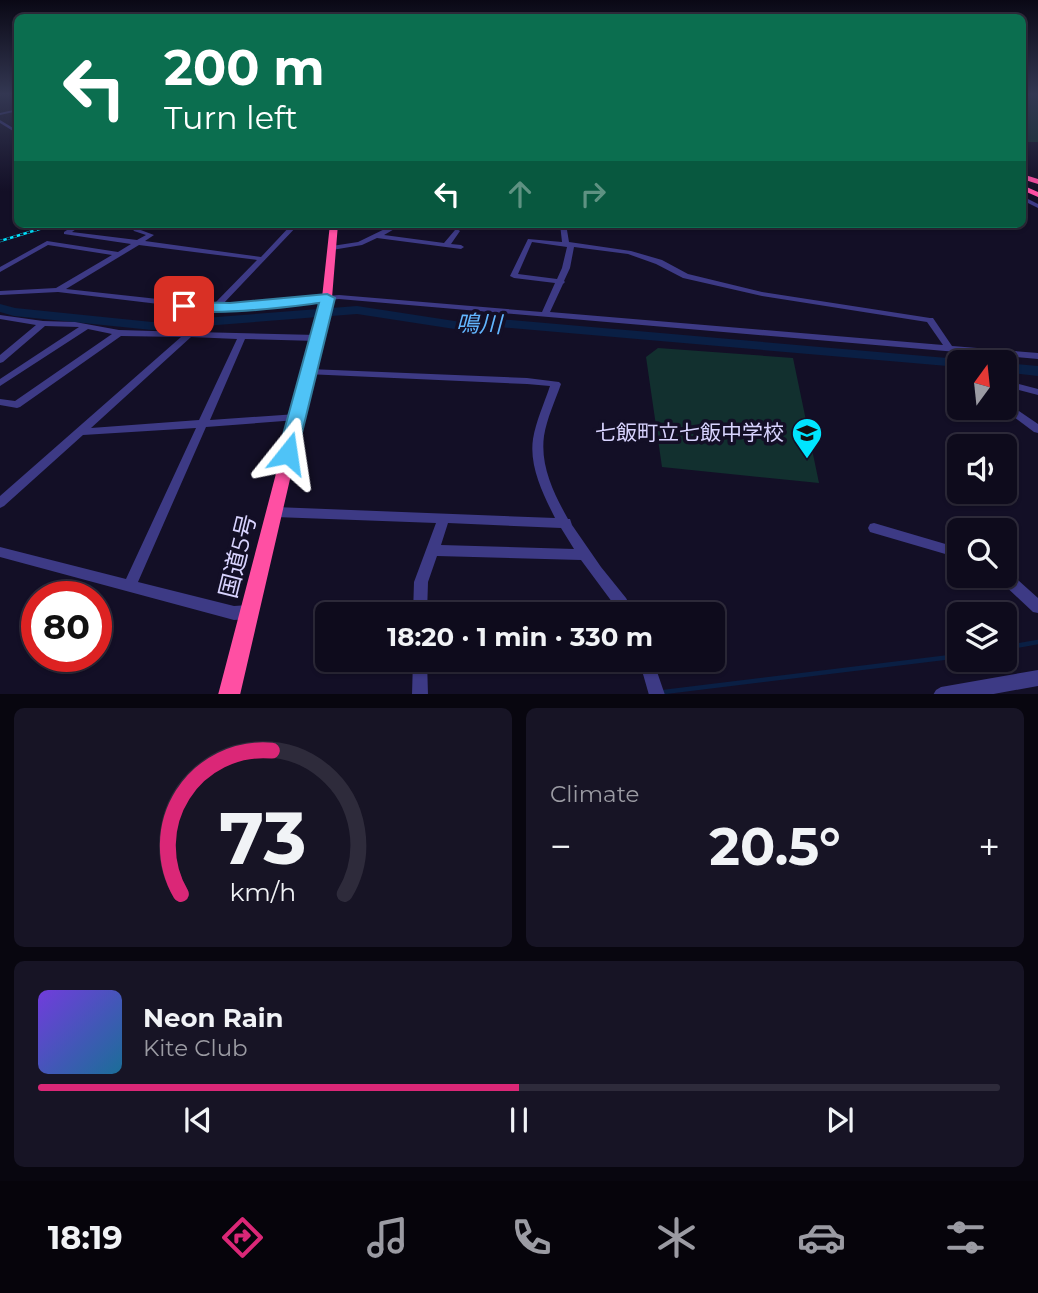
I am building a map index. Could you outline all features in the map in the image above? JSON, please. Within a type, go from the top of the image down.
[{"type":"highway","name":"国道5号","points":[[229,694],[325,307],[334,228]]},
{"type":"street","points":[[74,228],[66,233],[262,259]]},
{"type":"street","points":[[58,290],[151,235],[135,228]]},
{"type":"street","points":[[0,503],[196,327],[292,228]]},
{"type":"street","points":[[332,248],[354,246],[393,228]]},
{"type":"street","points":[[545,314],[561,282],[568,244],[564,228]]},
{"type":"street","points":[[446,245],[457,230]]},
{"type":"street","points":[[378,236],[461,247]]},
{"type":"street","points":[[561,282],[514,276],[530,240],[629,251],[686,276],[786,300],[930,320],[950,349]]},
{"type":"street","points":[[0,270],[47,243],[119,254]]},
{"type":"street","points":[[2,292],[58,290],[215,308],[325,307],[545,314],[1038,356]]},
{"type":"street","points":[[0,317],[119,333],[196,327],[242,337],[317,338]]},
{"type":"street","points":[[0,360],[43,323]]},
{"type":"street","points":[[0,383],[85,327]]},
{"type":"street","points":[[0,401],[17,405],[119,333]]},
{"type":"street","points":[[129,586],[242,337]]},
{"type":"street","points":[[309,372],[556,384],[539,435],[538,455],[548,489],[566,523],[585,555],[619,602]]},
{"type":"street","points":[[1017,386],[1038,392]]},
{"type":"street","points":[[1017,414],[1038,429]]},
{"type":"street","points":[[80,432],[297,417]]},
{"type":"street","points":[[275,512],[566,523]]},
{"type":"street","points":[[421,602],[421,582],[444,519]]},
{"type":"street","points":[[874,528],[947,549]]},
{"type":"street","points":[[432,550],[585,555]]},
{"type":"street","points":[[0,552],[234,613],[249,612]]},
{"type":"street","points":[[1017,588],[1038,607]]},
{"type":"street","points":[[420,672],[420,694]]},
{"type":"street","points":[[650,672],[657,694]]},
{"type":"street","points":[[948,694],[1036,682]]},
{"type":"green space","points":[[1026,126],[1038,126],[1038,142],[1026,142]]},
{"type":"green space","points":[[658,348],[793,358],[819,483],[662,467],[646,357]]},
{"type":"waterway","name":"鳴川","points":[[0,308],[14,312],[152,326],[357,310],[461,326],[498,323],[947,362]]},
{"type":"waterway","name":"鳴川","points":[[1017,369],[1038,371]]},
{"type":"waterway","points":[[1017,646],[1038,642]]},
{"type":"waterway","points":[[664,692],[947,657]]},
{"type":"railway","points":[[0,241],[43,228]]},
{"type":"place","name":"七飯町立七飯中学校","points":[[807,460]]},
{"type":"route","points":[[184,306],[230,308],[327,298],[288,453]]}]
